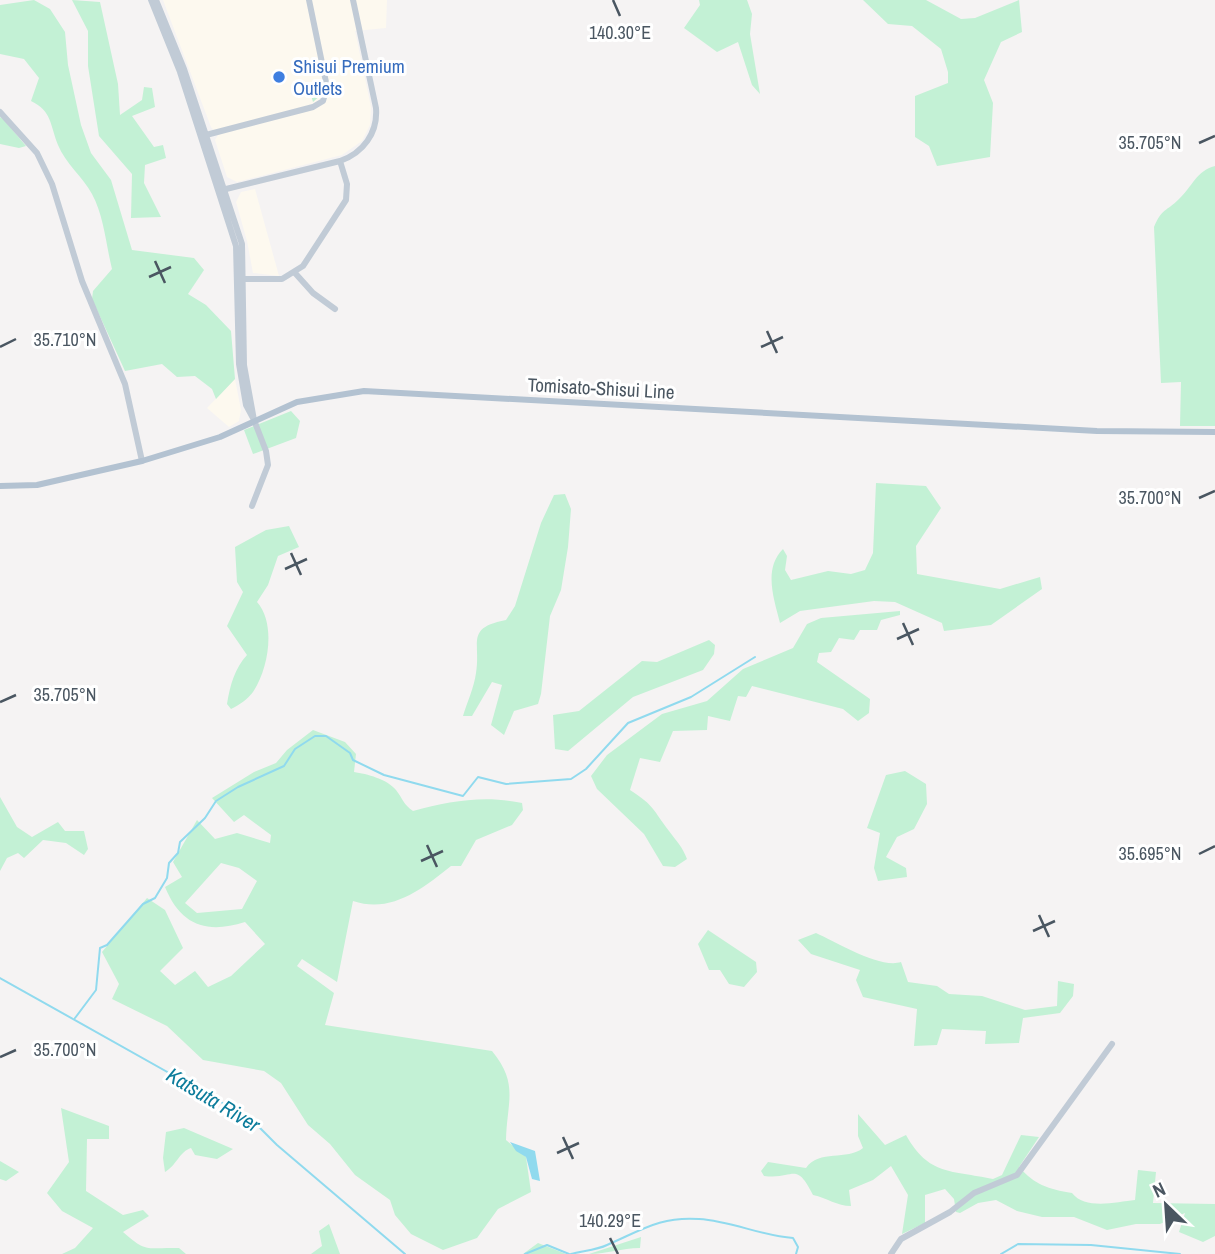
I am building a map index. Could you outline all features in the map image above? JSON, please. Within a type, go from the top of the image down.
[{"type":"main road","name":"Tomisato-Shisui Line","points":[[0,486],[37,485],[142,461],[205,443],[297,402],[375,391],[1097,431],[1215,432]]},
{"type":"street","points":[[151,0],[240,236],[244,279],[244,365],[254,420],[268,464],[252,506]]},
{"type":"street","points":[[156,0],[206,135],[222,189],[238,259],[237,349],[241,385],[248,412],[254,420]]},
{"type":"street","points":[[206,135],[313,107],[323,100],[327,87],[309,0]]},
{"type":"street","points":[[222,189],[340,161],[366,144],[376,120],[353,0]]},
{"type":"street","points":[[0,112],[34,149],[52,184],[82,281],[125,384],[142,461]]},
{"type":"street","points":[[244,279],[278,280],[295,273],[344,207],[348,191],[340,161]]},
{"type":"street","points":[[295,273],[313,293],[335,309]]},
{"type":"street","points":[[891,1254],[901,1239],[950,1212],[974,1193],[1017,1175],[1112,1044]]},
{"type":"shaded area","name":"Shisui Premium Outlets","points":[[163,0],[387,0],[386,28],[355,31],[371,107],[370,125],[362,141],[342,155],[237,182],[227,177],[215,140],[218,135],[211,127]]},
{"type":"shaded area","points":[[255,189],[279,276],[253,273],[236,202],[241,192]]},
{"type":"shaded area","points":[[235,379],[241,410],[239,421],[229,427],[207,408]]},
{"type":"green space","points":[[34,0],[50,9],[65,32],[68,65],[81,125],[91,153],[111,180],[132,250],[194,258],[204,270],[188,294],[206,305],[231,331],[235,379],[216,399],[212,389],[195,376],[177,377],[162,364],[125,371],[92,299],[93,291],[112,269],[96,203],[61,152],[47,114],[31,101],[39,78],[24,59],[0,54],[0,5]]},
{"type":"green space","points":[[72,0],[100,2],[118,84],[120,115],[142,100],[144,87],[152,88],[155,107],[132,116],[154,147],[163,145],[166,158],[145,165],[144,183],[161,217],[131,218],[132,174],[99,136],[88,66],[88,31]]},
{"type":"green space","points":[[699,0],[747,0],[752,14],[750,34],[760,94],[752,85],[738,42],[717,52],[684,28],[700,5]]},
{"type":"green space","points":[[863,0],[926,0],[961,19],[975,18],[1019,0],[1022,32],[1001,42],[984,80],[993,103],[990,157],[937,166],[929,146],[915,137],[915,96],[948,83],[948,72],[941,49],[912,26],[888,24]]},
{"type":"green space","points":[[323,82],[322,94],[313,102],[308,85]]},
{"type":"green space","points":[[0,117],[26,146],[19,148],[0,144]]},
{"type":"green space","points":[[1215,166],[1215,426],[1180,426],[1181,382],[1161,383],[1154,227],[1162,213],[1179,199],[1199,175]]},
{"type":"green space","points":[[291,411],[300,421],[296,438],[253,454],[244,430]]},
{"type":"green space","points":[[876,483],[926,486],[941,508],[916,546],[917,574],[1000,589],[1040,577],[1042,589],[991,625],[944,631],[942,623],[895,602],[874,601],[800,611],[780,623],[773,594],[772,575],[773,566],[783,549],[787,556],[785,570],[791,580],[828,571],[851,574],[865,570],[873,553]]},
{"type":"green space","points":[[565,494],[571,509],[568,547],[561,590],[550,616],[541,694],[538,704],[514,711],[504,735],[491,725],[502,685],[492,682],[472,716],[463,716],[475,679],[477,638],[485,627],[506,620],[515,606],[541,523],[554,495]]},
{"type":"green space","points":[[289,526],[299,547],[278,556],[268,585],[257,602],[267,622],[268,633],[263,671],[251,695],[231,709],[227,704],[231,684],[239,665],[247,655],[227,626],[243,592],[237,582],[235,547],[266,530]]},
{"type":"green space","points":[[900,611],[900,615],[881,620],[877,630],[860,630],[854,640],[839,638],[831,652],[819,653],[817,662],[870,699],[869,713],[858,721],[843,709],[752,686],[746,697],[738,696],[730,721],[708,716],[707,730],[673,731],[660,762],[640,758],[630,790],[653,809],[683,851],[687,859],[675,867],[663,866],[644,834],[597,789],[591,776],[607,755],[662,714],[707,701],[743,669],[793,648],[807,624],[821,618]]},
{"type":"green space","points":[[709,640],[715,645],[714,654],[703,670],[633,697],[568,751],[555,749],[553,715],[579,711],[642,661],[657,662]]},
{"type":"green space","points":[[313,730],[345,742],[356,754],[354,772],[387,783],[413,811],[467,800],[494,799],[522,803],[523,810],[512,825],[476,840],[461,866],[451,866],[417,891],[393,902],[367,904],[353,901],[337,982],[302,959],[297,966],[334,993],[325,1025],[492,1051],[506,1073],[510,1093],[506,1140],[526,1157],[531,1192],[498,1209],[477,1238],[443,1250],[411,1234],[395,1215],[390,1200],[355,1175],[330,1144],[308,1125],[281,1083],[264,1071],[203,1060],[167,1026],[112,999],[119,984],[102,952],[147,898],[165,910],[183,948],[160,971],[175,985],[195,971],[208,987],[231,976],[265,944],[245,922],[219,927],[197,924],[179,911],[165,887],[182,877],[173,862],[197,820],[215,839],[237,833],[270,843],[271,835],[244,815],[234,822],[212,798],[254,772],[276,763],[287,750]],"holes":[[[221,863],[239,868],[257,881],[242,909],[197,913],[185,903]]]},
{"type":"green space","points":[[905,771],[926,784],[927,804],[914,829],[897,837],[886,857],[906,868],[907,877],[878,881],[874,868],[880,833],[867,828],[886,775]]},
{"type":"green space","points":[[0,797],[17,827],[32,837],[58,822],[65,831],[84,831],[88,849],[84,855],[66,843],[43,840],[24,858],[18,853],[7,858],[0,871]]},
{"type":"green space","points":[[708,930],[756,962],[757,972],[744,987],[729,984],[720,970],[709,970],[698,944]]},
{"type":"green space","points":[[816,933],[870,958],[882,962],[901,962],[908,982],[937,986],[949,994],[982,996],[1025,1010],[1057,1006],[1058,981],[1074,984],[1073,996],[1060,1013],[1023,1018],[1019,1043],[985,1044],[986,1031],[942,1029],[937,1045],[914,1046],[917,1009],[863,997],[856,980],[860,970],[811,954],[798,940]]},
{"type":"green space","points":[[61,1108],[109,1126],[109,1139],[87,1139],[86,1191],[123,1215],[143,1210],[149,1216],[123,1232],[138,1244],[148,1248],[179,1248],[186,1254],[62,1254],[75,1248],[93,1228],[62,1211],[47,1193],[69,1162]]},
{"type":"green space","points":[[858,1114],[885,1145],[906,1135],[923,1158],[933,1165],[953,1172],[993,1179],[1002,1175],[1021,1135],[1039,1137],[1019,1167],[1042,1185],[1072,1193],[1085,1202],[1135,1200],[1138,1170],[1156,1172],[1153,1203],[1215,1204],[1215,1236],[1203,1242],[1179,1232],[1185,1213],[1160,1224],[1136,1224],[1107,1230],[1074,1217],[1042,1217],[1017,1211],[996,1200],[978,1203],[960,1213],[956,1212],[954,1199],[945,1189],[925,1195],[925,1223],[902,1234],[908,1195],[891,1166],[873,1180],[849,1190],[851,1206],[813,1195],[798,1175],[764,1176],[761,1171],[768,1162],[806,1168],[818,1159],[849,1154],[863,1148],[858,1136]]},
{"type":"green space","points":[[184,1128],[233,1149],[217,1159],[195,1155],[191,1148],[165,1172],[163,1158],[166,1132]]},
{"type":"green space","points":[[0,1161],[19,1172],[6,1181],[0,1179]]},
{"type":"green space","points":[[329,1224],[340,1254],[311,1254],[322,1246],[319,1231]]},
{"type":"green space","points":[[641,1237],[640,1248],[589,1254]]},
{"type":"green space","points":[[538,1243],[566,1254],[523,1254]]},
{"type":"water","points":[[510,1142],[535,1151],[540,1181],[532,1179],[526,1157],[516,1151]]},
{"type":"waterway","points":[[75,1018],[96,990],[100,948],[107,945],[143,904],[155,898],[167,878],[169,863],[178,853],[180,842],[205,818],[216,801],[238,787],[284,766],[295,749],[315,736],[326,736],[350,753],[353,760],[384,775],[463,796],[478,777],[506,784],[571,779],[586,769],[628,723],[691,697],[755,657]]},
{"type":"waterway","name":"Katsuta River","points":[[0,978],[251,1119],[277,1145],[405,1254]]},
{"type":"waterway","points":[[571,1254],[603,1247],[661,1222],[685,1219],[711,1220],[793,1238],[798,1247],[796,1254]]},
{"type":"waterway","points":[[1001,1254],[1018,1244],[1091,1245],[1180,1254]]},
{"type":"waterway","points":[[525,1254],[547,1245],[569,1254]]},
{"type":"place","name":"Shisui Premium Outlets","points":[[279,77]]}]
